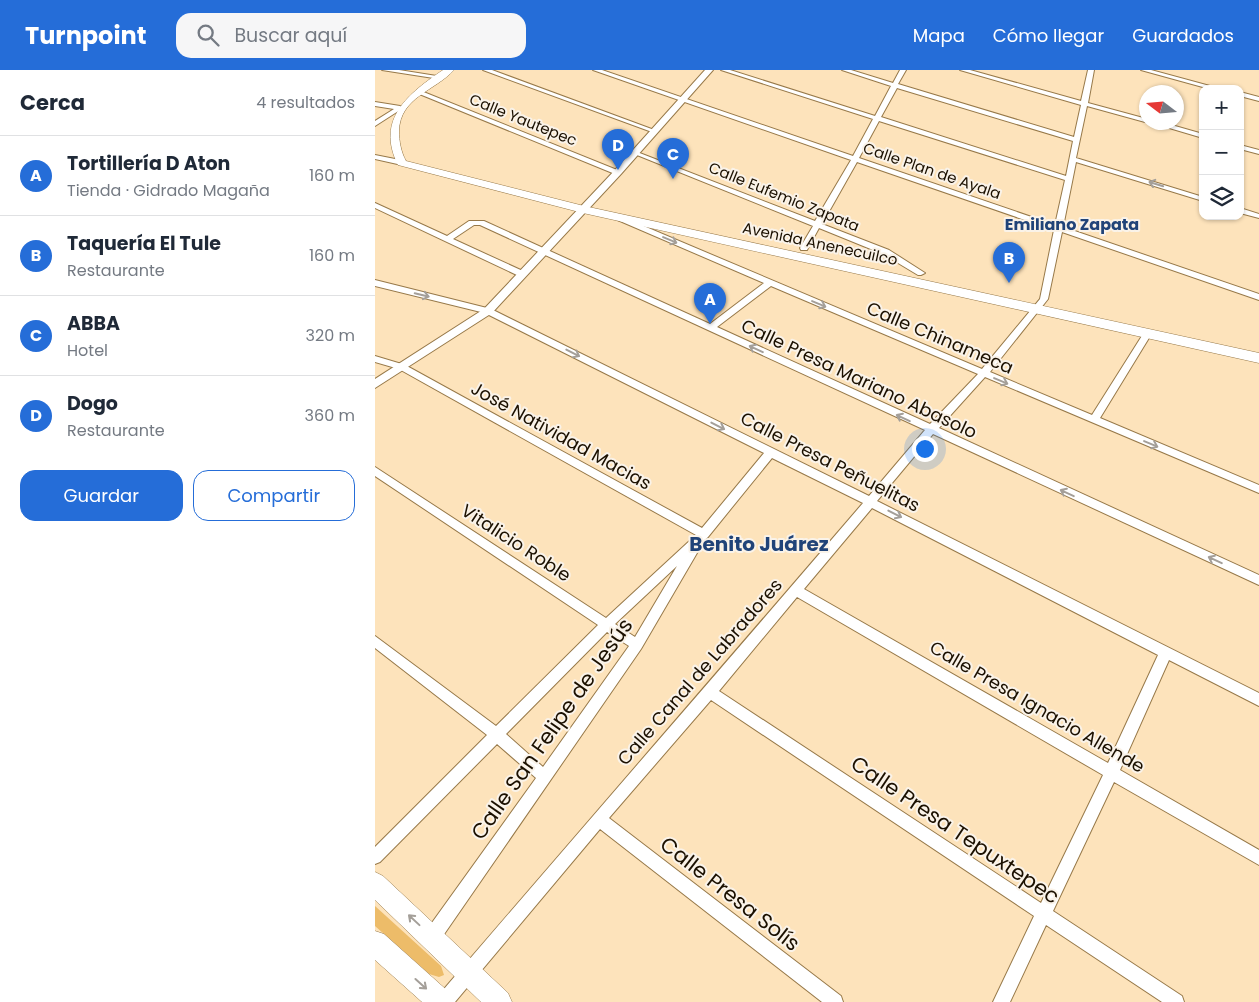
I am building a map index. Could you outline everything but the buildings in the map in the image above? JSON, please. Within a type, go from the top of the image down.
[{"type":"main road","points":[[399,159],[393,133],[401,108],[449,70]]},
{"type":"main road","name":"Avenida Anenecuilco","points":[[399,159],[587,205],[921,273],[1147,333],[1259,358]]},
{"type":"main road","name":"Avenida Anenecuilco","points":[[587,205],[609,214],[1259,348]]},
{"type":"main road","points":[[375,884],[499,1002]]},
{"type":"main road","points":[[375,943],[442,1002]]},
{"type":"street","points":[[385,70],[440,77]]},
{"type":"street","points":[[486,70],[654,131]]},
{"type":"street","name":"Calle Plan de Ayala","points":[[597,70],[1259,297]]},
{"type":"street","points":[[375,384],[488,311],[618,172],[709,70]]},
{"type":"street","points":[[724,70],[1069,179]]},
{"type":"street","points":[[845,70],[1077,140]]},
{"type":"street","points":[[804,248],[903,70]]},
{"type":"street","points":[[963,70],[1139,119]]},
{"type":"street","points":[[1144,70],[1202,85]]},
{"type":"street","points":[[1041,304],[1059,230],[1089,71]]},
{"type":"street","name":"Calle Yautepec","points":[[419,92],[618,172]]},
{"type":"street","points":[[1244,95],[1259,99]]},
{"type":"street","points":[[375,104],[401,108]]},
{"type":"street","points":[[375,124],[401,108]]},
{"type":"street","points":[[1181,130],[1199,135]]},
{"type":"street","points":[[1244,148],[1259,152]]},
{"type":"street","name":"Avenida Anenecuilco","points":[[375,150],[399,159]]},
{"type":"street","name":"Calle Eufemio Zapata","points":[[635,153],[886,252],[921,273]]},
{"type":"street","name":"Avenida Anenecuilco","points":[[375,157],[399,159]]},
{"type":"street","points":[[1073,159],[1199,198]]},
{"type":"street","points":[[375,205],[521,274]]},
{"type":"street","points":[[1244,211],[1259,216]]},
{"type":"street","name":"Calle Chinameca","points":[[609,214],[983,374],[1259,489]]},
{"type":"street","name":"Calle Presa Mariano Abasolo","points":[[447,239],[472,223],[478,222],[543,250],[1259,580]]},
{"type":"street","name":"Calle Presa Peñuelitas","points":[[375,283],[488,311],[871,502],[1259,700]]},
{"type":"street","points":[[710,328],[770,283]]},
{"type":"street","name":"Calle Canal de Labradores","points":[[442,1002],[710,692],[931,430],[983,374],[1041,304]]},
{"type":"street","points":[[1094,420],[1147,333]]},
{"type":"street","name":"José Natividad Macias","points":[[375,359],[402,367],[701,537]]},
{"type":"street","name":"Calle San Felipe de Jesús","points":[[375,857],[607,624],[701,537],[771,452]]},
{"type":"street","name":"Vitalicio Roble","points":[[375,471],[637,645]]},
{"type":"street","name":"Calle San Felipe de Jesús","points":[[432,937],[637,645],[701,537]]},
{"type":"street","name":"Calle Presa Ignacio Allende","points":[[796,590],[1112,771],[1259,858]]},
{"type":"street","points":[[375,641],[497,735],[545,777]]},
{"type":"street","points":[[1001,1002],[1112,771],[1166,652]]},
{"type":"street","name":"Calle Presa Tepuxtepec","points":[[710,692],[1177,1002]]},
{"type":"street","name":"Calle Presa Solís","points":[[599,819],[835,1002]]},
{"type":"shaded area","points":[[375,906],[441,966],[444,975],[439,977],[429,974],[375,926]]},
{"type":"place","name":"Dogo","points":[[618,170]]},
{"type":"place","name":"ABBA","points":[[673,179]]},
{"type":"place","name":"Taquería El Tule","points":[[1009,283]]},
{"type":"place","name":"Tortillería D Aton","points":[[710,324]]},
{"type":"district","name":"Emiliano Zapata","points":[[1072,224]]},
{"type":"district","name":"Benito Juárez","points":[[759,544]]}]
